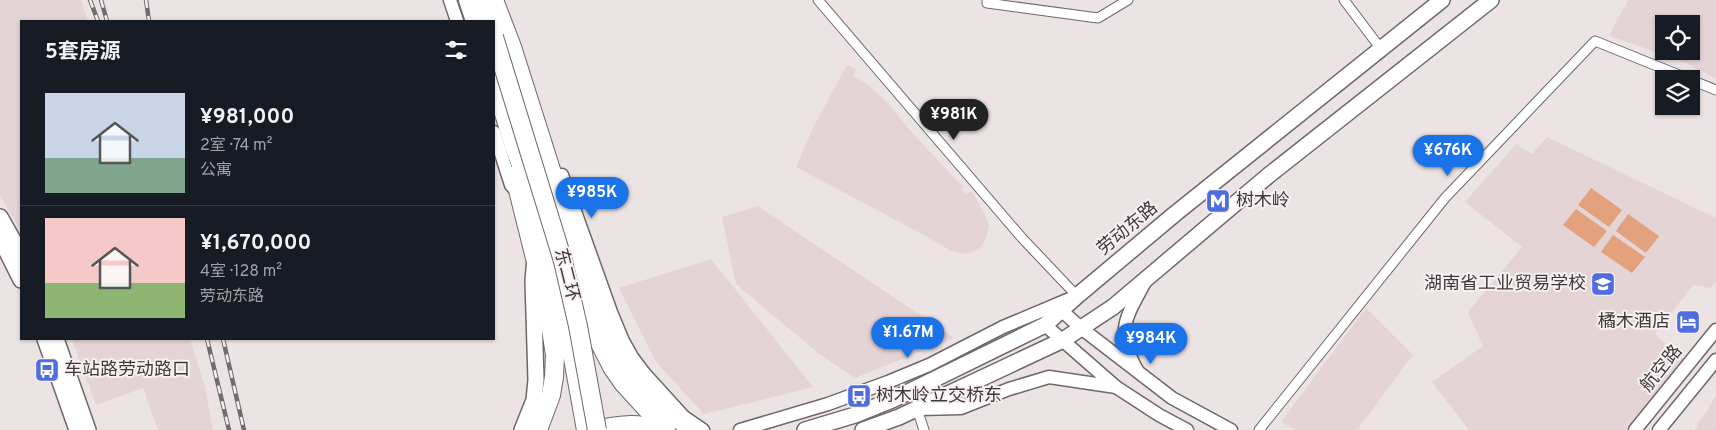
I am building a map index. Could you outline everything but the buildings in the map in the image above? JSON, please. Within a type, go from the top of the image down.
[{"type":"highway","points":[[468,0],[475,20]]},
{"type":"highway","points":[[481,0],[488,20]]},
{"type":"highway","points":[[494,0],[512,47],[567,220],[589,316],[602,350],[623,383],[666,430]]},
{"type":"highway","name":"东二环","points":[[495,41],[563,261],[578,326],[596,430]]},
{"type":"highway","name":"东二环","points":[[495,84],[514,146],[541,219],[556,272],[586,430]]},
{"type":"highway","points":[[514,146],[520,194],[535,258],[542,271],[555,355],[551,395],[533,430]]},
{"type":"highway","points":[[596,430],[639,425],[658,430]]},
{"type":"main road","name":"劳动东路","points":[[805,430],[855,415],[892,400],[1045,325],[1176,213],[1442,0]]},
{"type":"main road","points":[[863,430],[917,409],[1063,340],[1113,307],[1269,175],[1491,0]]},
{"type":"main road","points":[[0,217],[20,252]]},
{"type":"main road","points":[[567,220],[611,338],[625,363],[657,401],[693,430]]},
{"type":"main road","points":[[0,238],[20,278]]},
{"type":"main road","points":[[45,340],[77,430]]},
{"type":"main road","points":[[56,340],[88,430]]},
{"type":"street","points":[[450,0],[457,20]]},
{"type":"street","points":[[503,0],[526,62],[567,190],[624,341],[632,357],[644,373],[684,417],[693,430]]},
{"type":"street","points":[[740,430],[828,404],[888,382],[929,365],[1003,327],[1077,296],[1022,238],[818,0]]},
{"type":"street","points":[[987,0],[987,3],[1098,18],[1128,0]]},
{"type":"street","points":[[1344,0],[1381,49]]},
{"type":"street","points":[[1259,430],[1445,198],[1595,41],[1668,70]]},
{"type":"street","points":[[1700,83],[1716,90]]},
{"type":"street","points":[[495,135],[511,185],[520,194]]},
{"type":"street","points":[[1139,374],[1129,357],[1123,333],[1128,314],[1148,277]]},
{"type":"street","points":[[1062,311],[1139,374],[1172,398],[1232,430]]},
{"type":"street","points":[[1045,325],[1116,387],[1187,430]]},
{"type":"street","name":"航空路","points":[[1635,430],[1716,330]]},
{"type":"street","name":"航空路","points":[[1659,430],[1716,360]]},
{"type":"street","points":[[924,430],[917,409],[961,408],[1009,389],[1049,377],[1116,387]]},
{"type":"shaded area","points":[[0,0],[81,0],[88,20],[20,20],[20,230],[0,195]]},
{"type":"shaded area","points":[[1628,0],[1716,0],[1716,79],[1680,60],[1700,60],[1700,15],[1655,15],[1655,52],[1609,36]]},
{"type":"shaded area","points":[[847,65],[856,69],[853,76],[865,83],[887,102],[907,127],[957,181],[964,186],[962,190],[966,194],[972,191],[989,224],[987,236],[980,248],[967,254],[951,251],[796,167],[813,128]]},
{"type":"shaded area","name":"湖南省工业贸易学校","points":[[1547,137],[1716,218],[1716,282],[1711,288],[1693,285],[1655,334],[1665,343],[1665,348],[1678,357],[1685,358],[1628,430],[1469,430],[1432,382],[1483,346],[1468,312],[1522,247],[1465,202],[1516,144],[1532,154]]},
{"type":"shaded area","points":[[1591,188],[1622,210],[1609,227],[1578,205]]},
{"type":"shaded area","points":[[758,206],[954,338],[855,378],[818,353],[736,284],[722,217]]},
{"type":"shaded area","points":[[1576,209],[1607,231],[1594,247],[1563,225]]},
{"type":"shaded area","points":[[1628,214],[1659,236],[1646,253],[1616,231]]},
{"type":"shaded area","points":[[1613,235],[1645,257],[1632,273],[1601,252]]},
{"type":"shaded area","points":[[711,259],[813,387],[704,414],[657,363],[619,288]]},
{"type":"shaded area","points":[[1366,308],[1413,355],[1357,430],[1296,430],[1281,422]]},
{"type":"shaded area","points":[[72,340],[190,340],[205,387],[213,430],[158,430],[143,388],[96,405]]},
{"type":"shaded area","points":[[1716,396],[1716,430],[1694,430]]},
{"type":"railway","points":[[90,0],[98,20]]},
{"type":"railway","points":[[101,0],[107,20]]},
{"type":"railway","points":[[146,0],[149,20]]},
{"type":"railway","points":[[207,340],[229,430]]},
{"type":"railway","points":[[223,340],[244,430]]},
{"type":"place","name":"树木岭","points":[[1218,201]]},
{"type":"place","name":"湖南省工业贸易学校","points":[[1603,284]]},
{"type":"place","name":"橘木酒店","points":[[1688,322]]},
{"type":"place","name":"车站路劳动路口","points":[[47,370]]},
{"type":"place","name":"树木岭立交桥东","points":[[859,396]]}]
